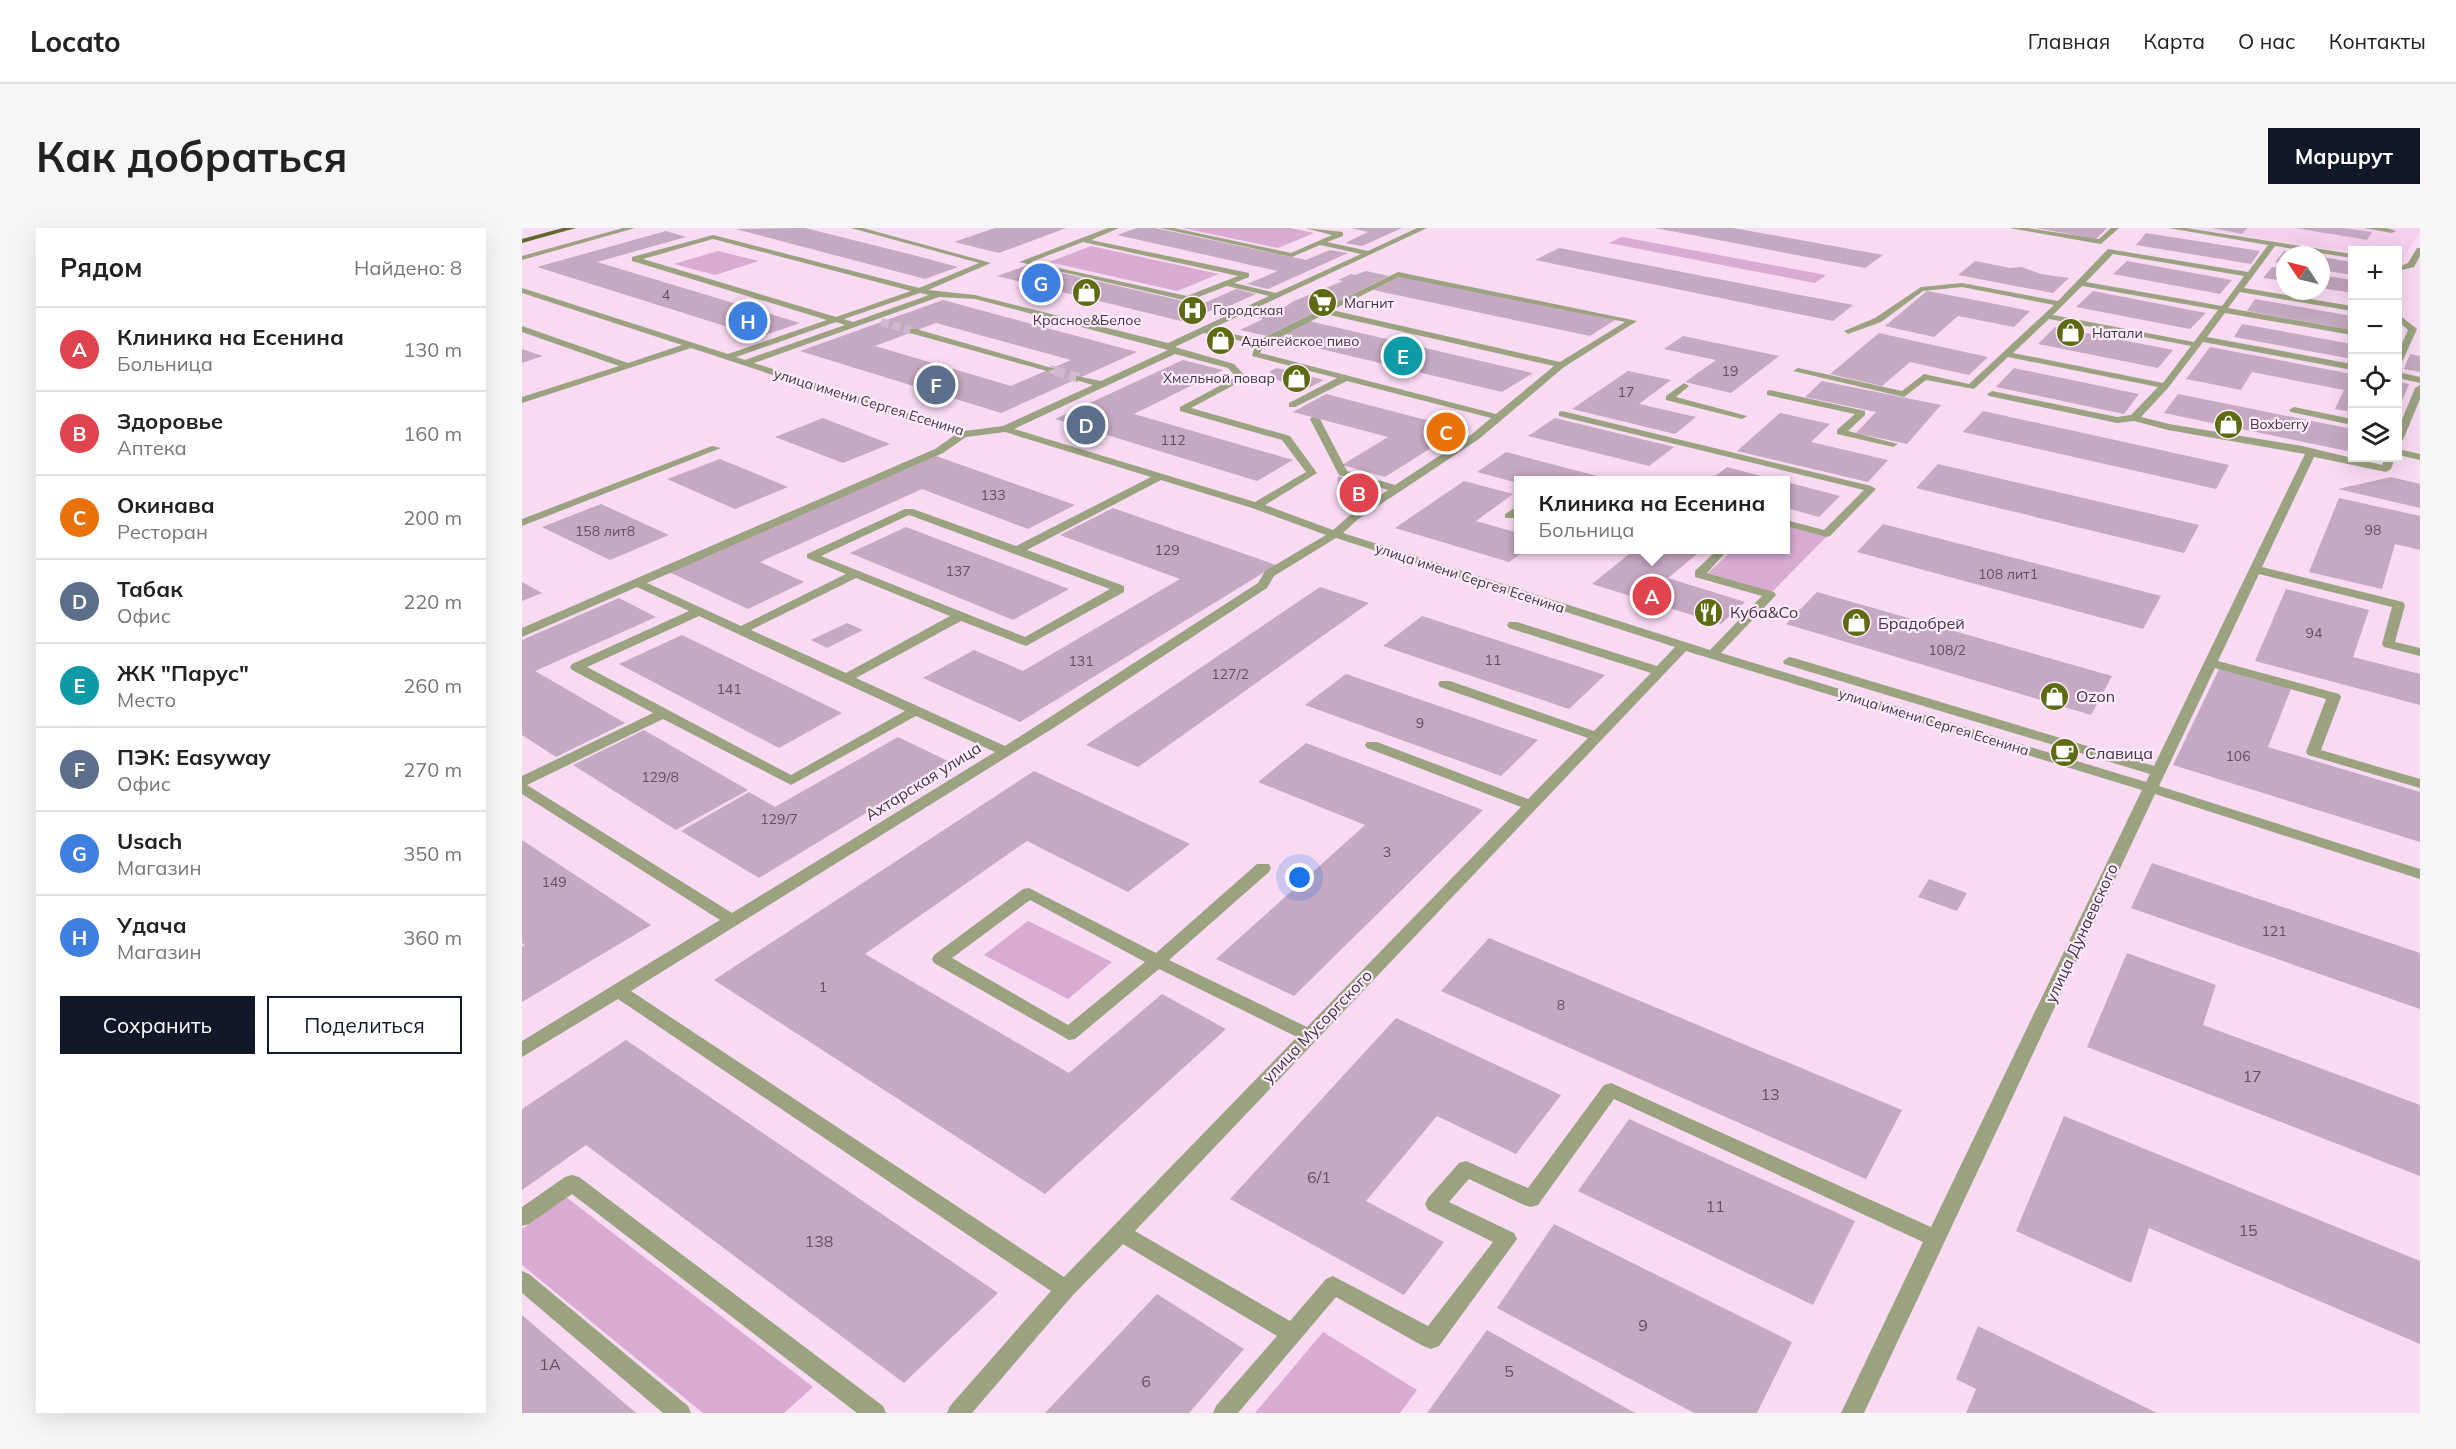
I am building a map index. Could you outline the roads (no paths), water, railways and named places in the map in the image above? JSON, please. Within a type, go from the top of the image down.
[{"type":"main road","points":[[522,233],[543,228]]},
{"type":"main road","points":[[522,241],[572,228]]},
{"type":"street","points":[[522,258],[631,228]]},
{"type":"street","points":[[728,357],[921,290],[987,263],[855,228]]},
{"type":"street","points":[[1082,240],[1246,274],[1188,299],[1023,262],[1082,240],[1115,228]]},
{"type":"street","points":[[1164,228],[1292,255],[1340,234],[1309,228]]},
{"type":"street","points":[[1005,429],[1172,349],[1203,330],[1423,228]]},
{"type":"street","points":[[2013,228],[2101,242],[2115,228]]},
{"type":"street","points":[[2172,228],[2348,255]]},
{"type":"street","points":[[2368,228],[2392,232]]},
{"type":"street","points":[[854,325],[635,259],[713,237],[939,295],[975,297],[1231,366],[1242,378],[1183,409],[1286,438],[1312,473],[1256,506]]},
{"type":"street","points":[[1320,243],[1368,253]]},
{"type":"street","points":[[2134,418],[2165,386],[2273,244]]},
{"type":"street","points":[[2402,268],[2411,266],[2420,250]]},
{"type":"street","points":[[1798,371],[1904,394],[1924,377],[1971,387],[2060,304],[2111,251],[2251,275]]},
{"type":"street","points":[[2402,264],[2411,266]]},
{"type":"street","name":"Ахтарская улица","points":[[522,1050],[1005,751],[1263,585],[1269,574],[1335,534],[1353,518],[1475,437],[1562,365],[1633,321],[1398,274],[1325,310]]},
{"type":"street","points":[[2080,283],[2348,332]]},
{"type":"street","points":[[1225,284],[1277,296]]},
{"type":"street","points":[[1848,331],[1878,320],[1921,289],[1962,285],[2060,304]]},
{"type":"street","name":"улица имени Сергея Есенина","points":[[522,290],[963,434],[1005,429],[1256,506],[1335,534],[1712,655],[2154,780],[2420,874]]},
{"type":"street","points":[[2240,290],[2348,308]]},
{"type":"street","points":[[745,363],[939,295]]},
{"type":"street","points":[[1498,417],[1255,354],[1260,343],[1325,310],[1562,365]]},
{"type":"street","points":[[2046,316],[2348,366]]},
{"type":"street","points":[[870,319],[881,322]]},
{"type":"street","points":[[2402,320],[2413,328],[2402,342],[2420,345]]},
{"type":"street","points":[[522,329],[628,366]]},
{"type":"street","points":[[1203,330],[1260,343]]},
{"type":"street","points":[[913,331],[1050,369]]},
{"type":"street","points":[[522,401],[692,345]]},
{"type":"street","points":[[2006,354],[2165,386]]},
{"type":"street","points":[[2402,376],[2420,380]]},
{"type":"street","points":[[1079,378],[1101,384]]},
{"type":"street","points":[[1292,405],[1345,378]]},
{"type":"street","points":[[1684,386],[1669,398],[1742,416]]},
{"type":"street","points":[[2402,430],[2415,413],[2420,388]]},
{"type":"street","points":[[1770,393],[1862,412],[1841,432],[1893,444]]},
{"type":"street","points":[[1992,394],[2117,420],[2134,418],[2168,427],[2302,449],[2348,461]]},
{"type":"street","points":[[2294,410],[2348,421]]},
{"type":"street","points":[[1562,414],[1871,489],[1826,534],[1790,524]]},
{"type":"street","points":[[1316,419],[1343,473],[1397,489]]},
{"type":"street","points":[[522,633],[939,451],[963,434]]},
{"type":"street","points":[[522,523],[716,448]]},
{"type":"street","name":"улица Дунаевского","points":[[1852,1413],[2311,453]]},
{"type":"street","points":[[2402,453],[2420,457]]},
{"type":"street","points":[[2353,462],[2386,469],[2389,462]]},
{"type":"street","points":[[1017,550],[1160,477]]},
{"type":"street","points":[[909,511],[1120,589],[1026,642],[856,574],[812,556],[909,511]]},
{"type":"street","points":[[1712,655],[1770,595],[1699,574],[1718,554]]},
{"type":"street","points":[[2255,569],[2399,604],[2388,644],[2420,652]]},
{"type":"street","points":[[742,630],[856,574]]},
{"type":"street","points":[[637,583],[1005,751]]},
{"type":"street","points":[[699,611],[577,667],[662,714],[791,780],[916,710]]},
{"type":"street","points":[[847,678],[960,616]]},
{"type":"street","points":[[1513,625],[1659,671]]},
{"type":"street","name":"улица Мусоргского","points":[[958,1413],[1065,1288],[1684,646]]},
{"type":"street","points":[[1789,661],[2154,780]]},
{"type":"street","points":[[2211,663],[2334,697],[2313,752],[2420,784]]},
{"type":"street","points":[[1445,684],[1596,736]]},
{"type":"street","points":[[522,783],[662,714]]},
{"type":"street","points":[[1372,745],[1530,805]]},
{"type":"street","points":[[522,788],[732,920]]},
{"type":"street","points":[[1263,868],[1157,961],[1070,1034],[940,959],[1029,893],[1157,961],[1309,1035]]},
{"type":"street","points":[[618,990],[1065,1288]]},
{"type":"street","points":[[1224,1413],[1333,1285],[1431,1339],[1507,1239],[1435,1204],[1466,1169],[1531,1199],[1611,1090],[1935,1238]]},
{"type":"street","points":[[522,1218],[572,1183],[875,1413]]},
{"type":"street","points":[[1120,1232],[1293,1334]]},
{"type":"street","points":[[522,1280],[680,1413]]},
{"type":"tunnel","points":[[881,322],[913,331]]},
{"type":"tunnel","points":[[1050,369],[1060,372]]},
{"type":"tunnel","points":[[1055,371],[1079,378]]},
{"type":"place","name":"Usach","points":[[1041,283]]},
{"type":"place","name":"Красное&Белое","points":[[1087,293]]},
{"type":"place","name":"Магнит","points":[[1323,303]]},
{"type":"place","name":"Городская","points":[[1192,310]]},
{"type":"place","name":"Удача","points":[[748,321]]},
{"type":"place","name":"Натали","points":[[2071,333]]},
{"type":"place","name":"Адыгейское пиво","points":[[1220,341]]},
{"type":"place","name":"ЖК \"Парус\"","points":[[1403,356]]},
{"type":"place","name":"Хмельной повар","points":[[1296,378]]},
{"type":"place","name":"ПЭК: Easyway","points":[[936,385]]},
{"type":"place","name":"Boxberry","points":[[2229,424]]},
{"type":"place","name":"Табак","points":[[1086,425]]},
{"type":"place","name":"Окинава","points":[[1446,432]]},
{"type":"place","name":"Здоровье","points":[[1359,493]]},
{"type":"place","name":"Клиника на Есенина","points":[[1652,596]]},
{"type":"place","name":"Куба&Co","points":[[1709,612]]},
{"type":"place","name":"Брадобрей","points":[[1857,623]]},
{"type":"place","name":"Ozon","points":[[2055,696]]},
{"type":"place","name":"Славица","points":[[2064,753]]}]
